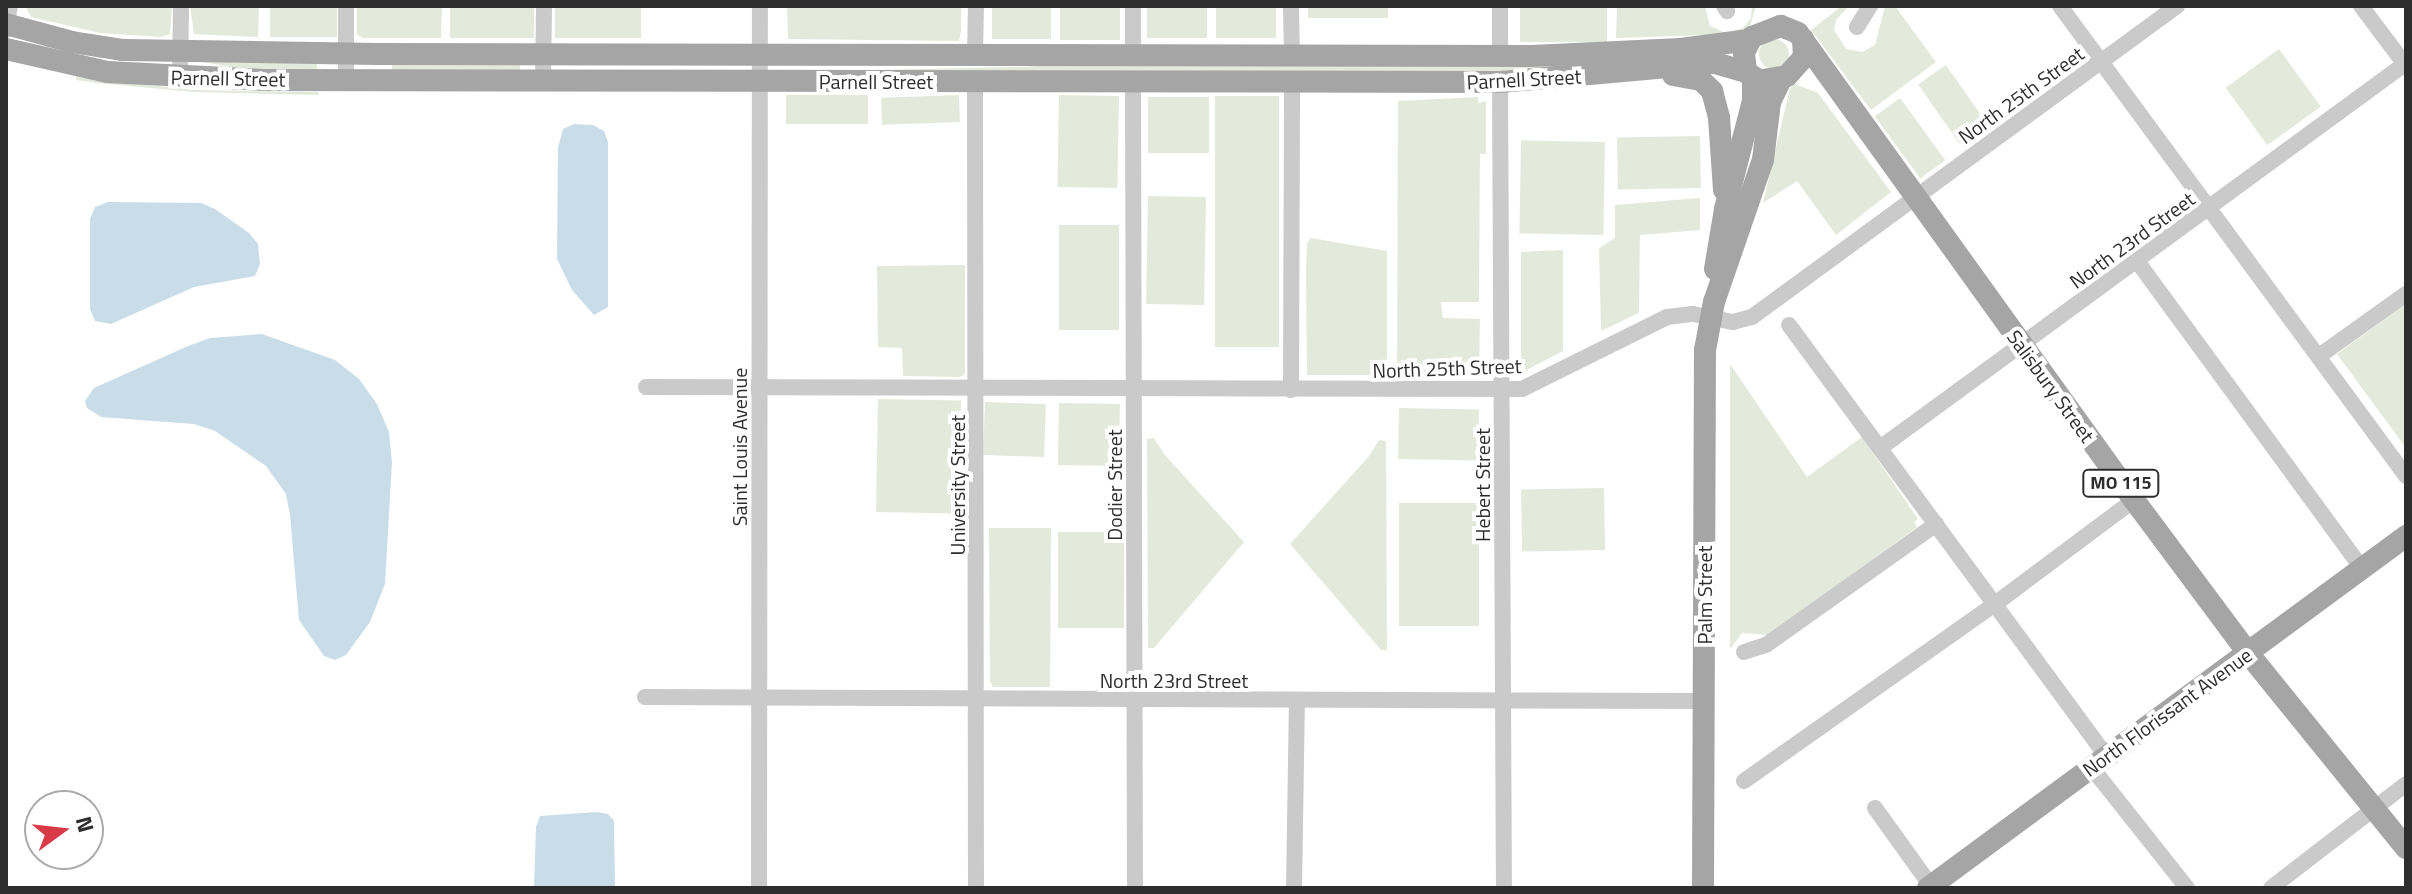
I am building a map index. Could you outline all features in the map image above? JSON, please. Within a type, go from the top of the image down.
[{"type":"main road","points":[[1712,310],[1714,274],[1725,209],[1753,101],[1750,75],[1743,59],[1775,6]]},
{"type":"main road","name":"MO 115","points":[[1792,6],[1800,36]]},
{"type":"main road","name":"Parnell Street","points":[[7,21],[98,47],[181,52],[346,54],[1500,56],[1681,49],[1756,35]]},
{"type":"main road","points":[[1712,310],[1760,172],[1770,102],[1804,57],[1800,36],[1781,26],[1756,35]]},
{"type":"main road","name":"Salisbury Street","points":[[1800,36],[1831,75],[1850,108],[1914,198],[2248,653],[2406,848]]},
{"type":"main road","name":"Parnell Street","points":[[6,49],[96,70],[180,78],[1500,82],[1715,63],[1750,75]]},
{"type":"main road","points":[[760,80],[784,70],[845,67],[916,56]]},
{"type":"main road","points":[[1627,72],[1689,76],[1702,80],[1710,88],[1719,118],[1725,209]]},
{"type":"main road","points":[[1750,75],[1787,76]]},
{"type":"main road","name":"Salisbury Street","points":[[1787,76],[1820,80],[1850,108]]},
{"type":"main road","name":"Palm Street","points":[[1703,888],[1704,365],[1712,310]]},
{"type":"main road","name":"North Florissant Avenue","points":[[1939,885],[2099,762],[2406,536]]},
{"type":"street","points":[[180,78],[181,6]]},
{"type":"street","points":[[346,6],[346,79]]},
{"type":"street","points":[[543,80],[544,6]]},
{"type":"street","name":"Saint Louis Avenue","points":[[759,888],[760,6]]},
{"type":"street","points":[[975,56],[976,6]]},
{"type":"street","points":[[1133,6],[1133,56]]},
{"type":"street","points":[[1291,6],[1292,56]]},
{"type":"street","points":[[1500,6],[1500,56]]},
{"type":"street","points":[[1857,27],[1870,6]]},
{"type":"street","points":[[2060,6],[2211,207],[2406,476]]},
{"type":"street","name":"North 25th Street","points":[[646,387],[1502,391],[1531,386],[1667,317],[1712,310],[1739,322],[1752,317],[2177,6]]},
{"type":"street","points":[[2361,6],[2405,64]]},
{"type":"street","name":"North 23rd Street","points":[[1880,448],[2405,64]]},
{"type":"street","name":"University Street","points":[[975,81],[976,888]]},
{"type":"street","name":"Dodier Street","points":[[1133,81],[1135,888]]},
{"type":"street","points":[[1291,390],[1292,82]]},
{"type":"street","name":"Hebert Street","points":[[1500,82],[1504,888]]},
{"type":"street","points":[[2137,261],[2362,568]]},
{"type":"street","points":[[2319,356],[2406,294]]},
{"type":"street","points":[[1789,325],[1995,604],[2187,888]]},
{"type":"street","points":[[1744,781],[1995,604],[2134,500]]},
{"type":"street","points":[[1744,652],[1766,645],[1936,524]]},
{"type":"street","name":"North 23rd Street","points":[[645,697],[1704,701]]},
{"type":"street","points":[[1294,888],[1297,700]]},
{"type":"street","points":[[2271,888],[2406,784]]},
{"type":"street","points":[[1875,808],[1939,885]]},
{"type":"green space","points":[[25,6],[172,6],[170,34],[161,37],[100,33],[31,17]]},
{"type":"green space","points":[[190,6],[259,6],[258,37],[194,34]]},
{"type":"green space","points":[[270,6],[337,6],[337,37],[270,37]]},
{"type":"green space","points":[[357,6],[442,6],[441,38],[363,38],[357,35]]},
{"type":"green space","points":[[450,6],[534,6],[534,38],[450,38]]},
{"type":"green space","points":[[555,6],[641,6],[641,38],[555,38]]},
{"type":"green space","points":[[787,6],[961,6],[961,32],[959,41],[788,39]]},
{"type":"green space","points":[[992,6],[1051,6],[1051,39],[992,39]]},
{"type":"green space","points":[[1060,6],[1120,6],[1120,40],[1060,40]]},
{"type":"green space","points":[[1147,6],[1207,6],[1207,38],[1147,38]]},
{"type":"green space","points":[[1216,6],[1276,6],[1276,38],[1216,38]]},
{"type":"green space","points":[[1308,6],[1388,6],[1388,18],[1308,18]]},
{"type":"green space","points":[[1520,6],[1607,6],[1607,42],[1520,42]]},
{"type":"green space","points":[[1617,6],[1705,6],[1710,26],[1726,33],[1743,28],[1751,18],[1752,6],[1756,6],[1750,26],[1738,34],[1616,38]]},
{"type":"green space","points":[[1842,6],[1849,6],[1836,20],[1834,30],[1846,49],[1862,52],[1875,45],[1885,6],[1895,6],[1936,62],[1871,110],[1811,30]]},
{"type":"green space","points":[[1774,39],[1785,43],[1789,54],[1785,65],[1774,69],[1763,65],[1759,54],[1763,43]]},
{"type":"green space","points":[[2279,49],[2321,106],[2267,145],[2226,88]]},
{"type":"green space","points":[[1638,58],[1554,72],[871,74],[871,70],[1024,67],[1086,62]]},
{"type":"green space","points":[[200,61],[317,62],[317,72],[239,69]]},
{"type":"green space","points":[[392,65],[520,65],[520,72],[392,72]]},
{"type":"green space","points":[[1946,65],[1987,124],[1959,143],[1918,85]]},
{"type":"green space","points":[[76,77],[194,90],[318,92],[319,95],[194,92],[97,83],[76,80]]},
{"type":"green space","points":[[1795,84],[1818,93],[1891,192],[1836,235],[1797,181],[1763,203],[1790,88]]},
{"type":"green space","points":[[786,95],[868,95],[868,124],[786,124]]},
{"type":"green space","points":[[959,95],[960,122],[882,125],[881,98]]},
{"type":"green space","points":[[1059,95],[1119,96],[1117,188],[1057,187]]},
{"type":"green space","points":[[1215,96],[1279,96],[1279,347],[1215,347]]},
{"type":"green space","points":[[1148,97],[1209,97],[1209,153],[1148,153]]},
{"type":"green space","points":[[1478,97],[1478,103],[1486,101],[1486,154],[1480,154],[1479,302],[1441,302],[1443,318],[1480,319],[1479,375],[1428,375],[1415,381],[1397,380],[1398,101]]},
{"type":"green space","points":[[1900,98],[1945,160],[1920,179],[1875,116]]},
{"type":"green space","points":[[1700,136],[1701,188],[1618,189],[1617,137]]},
{"type":"green space","points":[[1521,141],[1605,142],[1603,235],[1519,234]]},
{"type":"green space","points":[[1148,196],[1206,197],[1204,305],[1146,304]]},
{"type":"green space","points":[[1700,198],[1700,230],[1640,235],[1639,313],[1601,331],[1599,248],[1615,238],[1615,205]]},
{"type":"green space","points":[[1059,225],[1119,225],[1119,330],[1059,330]]},
{"type":"green space","points":[[1311,238],[1387,251],[1387,375],[1307,375],[1306,271],[1307,243]]},
{"type":"green space","points":[[1563,250],[1563,351],[1521,373],[1521,252]]},
{"type":"green space","points":[[965,265],[965,374],[960,377],[903,376],[902,348],[878,347],[877,266]]},
{"type":"green space","points":[[2406,304],[2406,448],[2337,354]]},
{"type":"green space","points":[[1730,364],[1807,477],[1862,437],[1918,519],[1914,522],[1917,527],[1770,635],[1742,633],[1730,649]]},
{"type":"green space","points":[[878,399],[961,400],[959,513],[876,512]]},
{"type":"green space","points":[[985,402],[1046,404],[1044,457],[983,455]]},
{"type":"green space","points":[[1059,403],[1120,404],[1119,466],[1058,465]]},
{"type":"green space","points":[[1399,408],[1479,409],[1478,460],[1398,459]]},
{"type":"green space","points":[[1154,438],[1164,454],[1244,542],[1154,648],[1148,648],[1147,439]]},
{"type":"green space","points":[[1379,440],[1386,441],[1387,650],[1381,650],[1290,544],[1369,456]]},
{"type":"green space","points":[[1604,488],[1605,550],[1522,551],[1521,489]]},
{"type":"green space","points":[[1399,503],[1479,503],[1479,626],[1399,626]]},
{"type":"green space","points":[[989,528],[1051,528],[1050,687],[993,687],[990,681]]},
{"type":"green space","points":[[1058,532],[1124,532],[1124,628],[1058,628]]},
{"type":"water","points":[[574,124],[593,125],[604,131],[608,142],[608,307],[594,315],[572,290],[557,259],[558,148],[563,129]]},
{"type":"water","points":[[108,202],[201,203],[215,209],[249,233],[258,244],[260,264],[255,276],[194,287],[111,324],[95,321],[90,309],[90,219],[95,207]]},
{"type":"water","points":[[262,334],[335,360],[359,379],[377,404],[389,432],[392,462],[385,584],[370,622],[346,655],[335,660],[324,656],[299,620],[286,494],[266,466],[215,431],[194,424],[101,417],[87,408],[85,401],[94,388],[188,346],[210,338]]},
{"type":"water","points":[[608,814],[614,821],[615,888],[534,888],[536,827],[540,816]]}]
